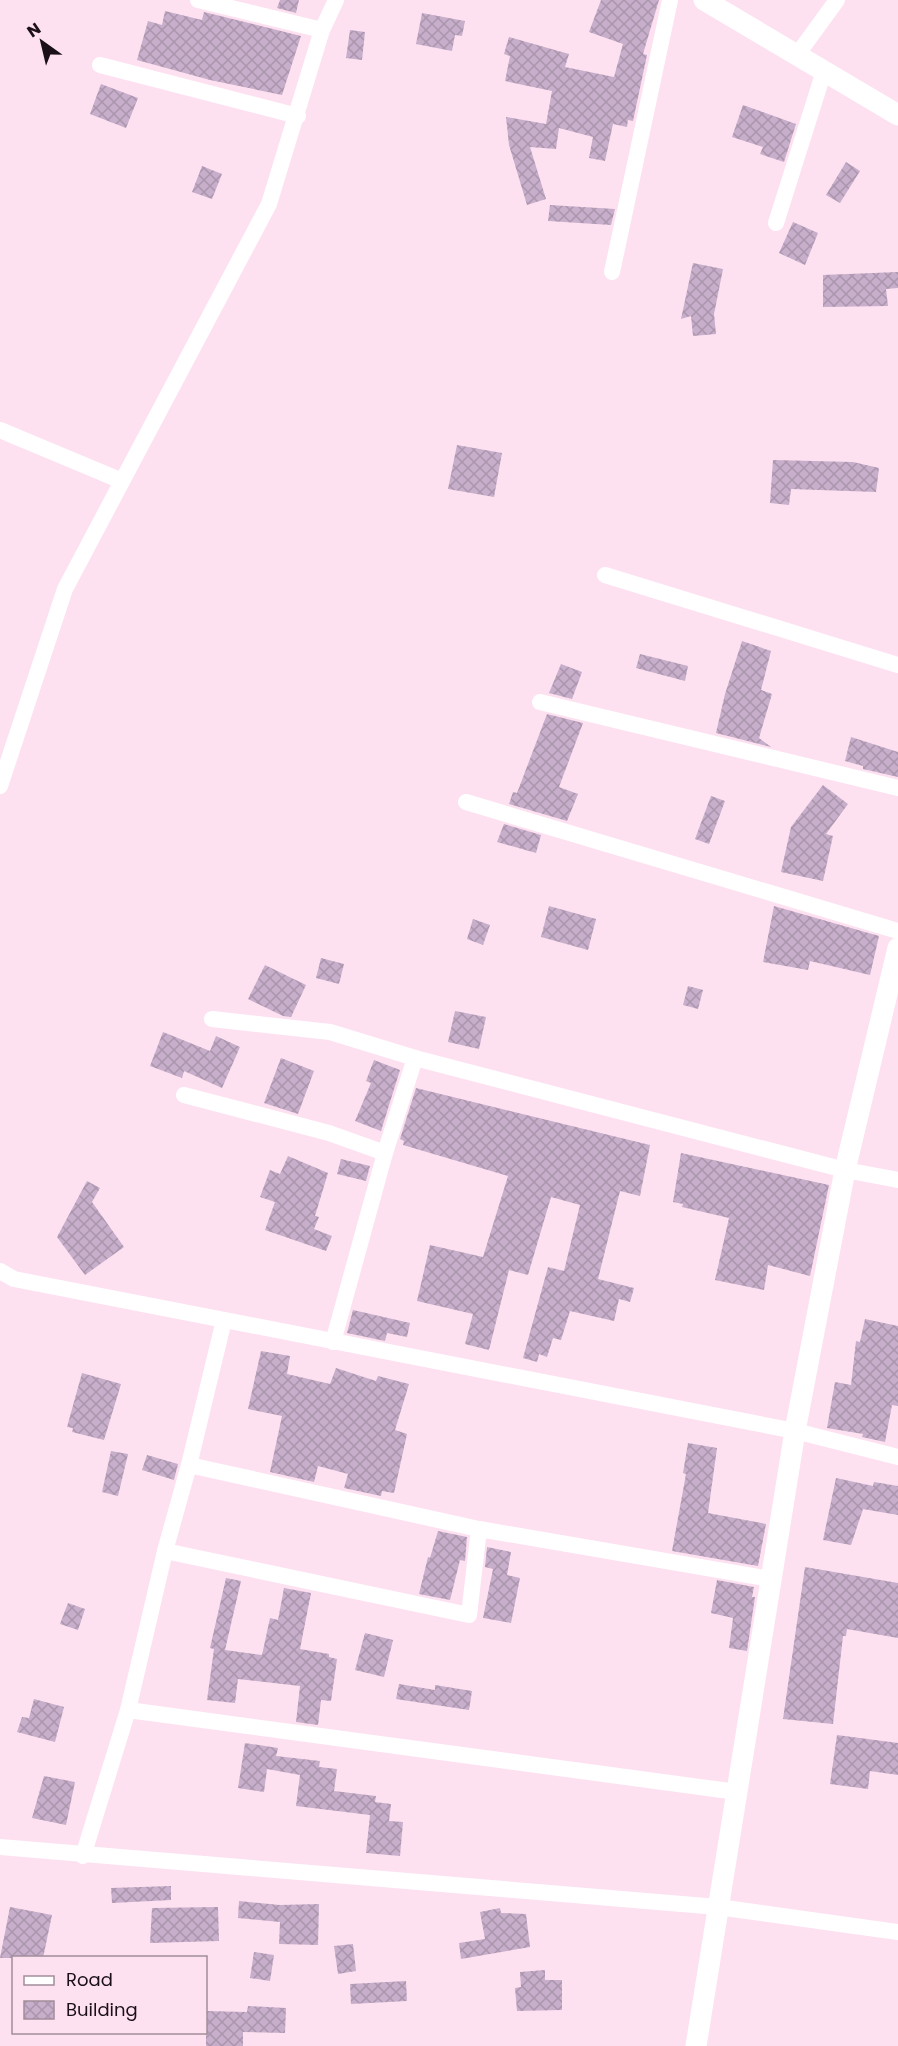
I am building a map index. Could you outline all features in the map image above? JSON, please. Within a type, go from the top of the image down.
[{"type":"street","points":[[198,0],[322,30]]},
{"type":"street","points":[[0,786],[65,589],[269,204],[298,116],[322,30],[336,0]]},
{"type":"street","points":[[612,272],[670,0]]},
{"type":"street","points":[[704,0],[898,115]]},
{"type":"street","points":[[797,55],[837,0]]},
{"type":"street","points":[[100,65],[298,116]]},
{"type":"street","points":[[776,223],[824,70]]},
{"type":"street","points":[[0,430],[122,481]]},
{"type":"street","points":[[605,575],[898,665]]},
{"type":"street","points":[[540,702],[898,788]]},
{"type":"street","points":[[466,802],[898,931]]},
{"type":"street","points":[[696,2046],[795,1431],[845,1170],[898,948]]},
{"type":"street","points":[[212,1019],[330,1032],[415,1058],[845,1170],[898,1180]]},
{"type":"street","points":[[333,1342],[385,1153],[415,1058]]},
{"type":"street","points":[[184,1095],[328,1134],[385,1153]]},
{"type":"street","points":[[0,1271],[14,1279],[795,1431],[898,1457]]},
{"type":"street","points":[[83,1856],[128,1710],[165,1551],[189,1465],[224,1320]]},
{"type":"street","points":[[189,1465],[479,1529],[771,1579]]},
{"type":"street","points":[[165,1551],[469,1615],[479,1529]]},
{"type":"street","points":[[128,1710],[737,1792]]},
{"type":"street","points":[[0,1847],[83,1856],[718,1907],[898,1932]]},
{"type":"building","points":[[280,0],[299,0],[296,13],[277,8]]},
{"type":"building","points":[[601,0],[659,0],[643,54],[647,55],[633,121],[628,120],[627,127],[613,124],[605,161],[589,158],[593,137],[559,128],[556,149],[530,147],[546,199],[527,205],[509,145],[506,117],[546,124],[552,91],[505,81],[510,56],[504,54],[509,37],[569,54],[565,67],[614,77],[623,44],[589,32]]},
{"type":"building","points":[[165,11],[202,20],[204,12],[301,36],[282,95],[210,80],[137,60],[148,21],[162,25]]},
{"type":"building","points":[[422,13],[465,21],[462,36],[455,35],[452,51],[416,44]]},
{"type":"building","points":[[350,30],[365,32],[362,60],[346,58]]},
{"type":"building","points":[[101,84],[138,98],[126,128],[90,114]]},
{"type":"building","points":[[743,105],[796,124],[784,162],[760,154],[763,147],[732,137]]},
{"type":"building","points":[[846,162],[860,171],[840,203],[826,195]]},
{"type":"building","points":[[202,166],[222,174],[212,199],[192,192]]},
{"type":"building","points":[[550,205],[615,209],[611,225],[548,221]]},
{"type":"building","points":[[793,222],[818,233],[805,265],[779,253]]},
{"type":"building","points":[[693,263],[723,269],[714,314],[716,334],[693,336],[691,316],[681,319]]},
{"type":"building","points":[[898,272],[898,288],[886,289],[888,306],[823,307],[823,275]]},
{"type":"building","points":[[457,445],[502,453],[494,497],[448,489]]},
{"type":"building","points":[[773,460],[853,462],[879,468],[876,492],[791,489],[789,505],[770,503]]},
{"type":"building","points":[[742,641],[771,651],[761,690],[772,694],[759,738],[771,747],[716,733],[725,694]]},
{"type":"building","points":[[640,654],[688,666],[685,681],[636,668]]},
{"type":"building","points":[[561,664],[582,672],[572,699],[549,693]]},
{"type":"building","points":[[547,714],[583,723],[559,787],[578,794],[567,821],[509,804],[513,792],[517,793]]},
{"type":"building","points":[[851,737],[898,752],[898,777],[863,769],[863,766],[845,761]]},
{"type":"building","points":[[823,785],[848,804],[826,834],[833,836],[823,881],[781,872],[791,827]]},
{"type":"building","points":[[711,796],[725,801],[709,844],[695,839]]},
{"type":"building","points":[[504,824],[541,835],[536,853],[497,842]]},
{"type":"building","points":[[549,906],[596,919],[588,950],[541,937]]},
{"type":"building","points":[[774,906],[879,936],[870,975],[810,961],[808,970],[763,962]]},
{"type":"building","points":[[473,919],[490,925],[483,945],[467,939]]},
{"type":"building","points":[[321,958],[344,964],[339,984],[316,978]]},
{"type":"building","points":[[265,965],[306,985],[291,1017],[283,1016],[248,999]]},
{"type":"building","points":[[688,986],[703,990],[698,1009],[683,1005]]},
{"type":"building","points":[[455,1011],[486,1017],[479,1049],[448,1042]]},
{"type":"building","points":[[163,1032],[210,1051],[216,1036],[240,1047],[222,1088],[184,1071],[182,1078],[150,1066]]},
{"type":"building","points":[[281,1058],[314,1071],[298,1114],[264,1103]]},
{"type":"building","points":[[374,1060],[400,1070],[381,1131],[355,1121],[371,1083],[366,1081]]},
{"type":"building","points":[[416,1088],[650,1145],[640,1196],[620,1191],[598,1279],[634,1288],[630,1302],[619,1299],[614,1321],[570,1311],[561,1340],[553,1338],[547,1357],[539,1354],[537,1362],[523,1358],[548,1267],[564,1271],[580,1205],[551,1197],[528,1275],[509,1270],[489,1350],[465,1344],[473,1314],[417,1301],[430,1245],[483,1257],[508,1176],[403,1145],[404,1141],[400,1139]]},
{"type":"building","points":[[681,1153],[829,1185],[810,1276],[768,1265],[764,1290],[715,1280],[729,1218],[682,1207],[683,1204],[673,1202]]},
{"type":"building","points":[[288,1156],[328,1173],[315,1216],[319,1217],[314,1229],[332,1236],[326,1251],[265,1230],[275,1202],[260,1197],[270,1170],[280,1174]]},
{"type":"building","points":[[341,1159],[370,1166],[366,1181],[337,1174]]},
{"type":"building","points":[[87,1181],[100,1188],[92,1202],[124,1247],[85,1275],[57,1237]]},
{"type":"building","points":[[353,1310],[410,1323],[407,1337],[387,1333],[385,1341],[347,1333]]},
{"type":"building","points":[[865,1319],[898,1326],[898,1406],[892,1405],[885,1442],[862,1437],[863,1434],[827,1428],[835,1382],[851,1385],[856,1341],[860,1342]]},
{"type":"building","points":[[261,1351],[290,1356],[287,1374],[330,1384],[336,1368],[376,1381],[378,1376],[409,1384],[395,1430],[407,1434],[394,1493],[382,1491],[381,1496],[344,1488],[348,1474],[318,1466],[314,1482],[270,1472],[282,1416],[248,1409]]},
{"type":"building","points":[[82,1373],[121,1384],[104,1440],[72,1432],[73,1428],[67,1427]]},
{"type":"building","points":[[688,1443],[717,1448],[708,1513],[766,1524],[758,1566],[672,1551],[686,1474],[683,1473]]},
{"type":"building","points":[[111,1451],[128,1454],[118,1496],[102,1492]]},
{"type":"building","points":[[147,1455],[178,1464],[174,1480],[142,1470]]},
{"type":"building","points":[[836,1478],[873,1486],[874,1482],[898,1486],[898,1515],[863,1509],[851,1545],[823,1540]]},
{"type":"building","points":[[438,1531],[467,1537],[465,1561],[460,1560],[450,1600],[419,1594],[428,1557],[430,1558]]},
{"type":"building","points":[[487,1547],[511,1552],[507,1575],[520,1578],[511,1623],[483,1618],[493,1569],[485,1567]]},
{"type":"building","points":[[805,1567],[898,1583],[898,1638],[847,1629],[846,1636],[843,1636],[833,1724],[783,1719]]},
{"type":"building","points":[[226,1578],[241,1581],[225,1650],[262,1655],[270,1618],[278,1620],[284,1588],[311,1593],[300,1649],[329,1654],[329,1657],[337,1659],[331,1701],[321,1700],[318,1725],[296,1722],[300,1686],[238,1679],[235,1703],[207,1700],[214,1649],[210,1648]]},
{"type":"building","points":[[717,1580],[754,1587],[752,1597],[755,1597],[747,1651],[729,1648],[733,1618],[711,1613]]},
{"type":"building","points":[[68,1603],[85,1609],[78,1630],[60,1624]]},
{"type":"building","points":[[365,1633],[393,1640],[384,1677],[355,1670]]},
{"type":"building","points":[[399,1684],[435,1690],[435,1685],[472,1691],[469,1710],[396,1699]]},
{"type":"building","points":[[34,1699],[64,1707],[55,1742],[17,1732],[22,1717],[29,1718]]},
{"type":"building","points":[[837,1735],[898,1743],[898,1775],[870,1771],[868,1789],[830,1784]]},
{"type":"building","points":[[245,1743],[278,1748],[276,1756],[320,1761],[319,1767],[337,1769],[334,1791],[376,1796],[375,1802],[391,1804],[389,1821],[403,1822],[400,1856],[366,1853],[370,1815],[296,1806],[300,1775],[267,1769],[264,1792],[238,1788]]},
{"type":"building","points":[[44,1776],[75,1782],[66,1825],[32,1818]]},
{"type":"building","points":[[171,1886],[171,1900],[112,1903],[111,1888]]},
{"type":"building","points":[[239,1901],[280,1905],[319,1904],[318,1945],[279,1944],[280,1922],[238,1918]]},
{"type":"building","points":[[10,1907],[52,1915],[43,1956],[0,1958]]},
{"type":"building","points":[[218,1907],[219,1941],[150,1943],[152,1908]]},
{"type":"building","points":[[500,1908],[501,1913],[526,1914],[530,1947],[461,1959],[459,1943],[485,1939],[480,1912]]},
{"type":"building","points":[[353,1944],[356,1971],[338,1974],[334,1946]]},
{"type":"building","points":[[254,1952],[274,1955],[270,1981],[250,1978]]},
{"type":"building","points":[[545,1970],[545,1980],[562,1980],[562,2010],[517,2011],[515,1988],[521,1987],[520,1972]]},
{"type":"building","points":[[406,1981],[407,2001],[351,2004],[350,1984]]},
{"type":"building","points":[[248,2006],[286,2008],[285,2033],[243,2032],[243,2046],[206,2046],[207,2011],[247,2012]]}]
